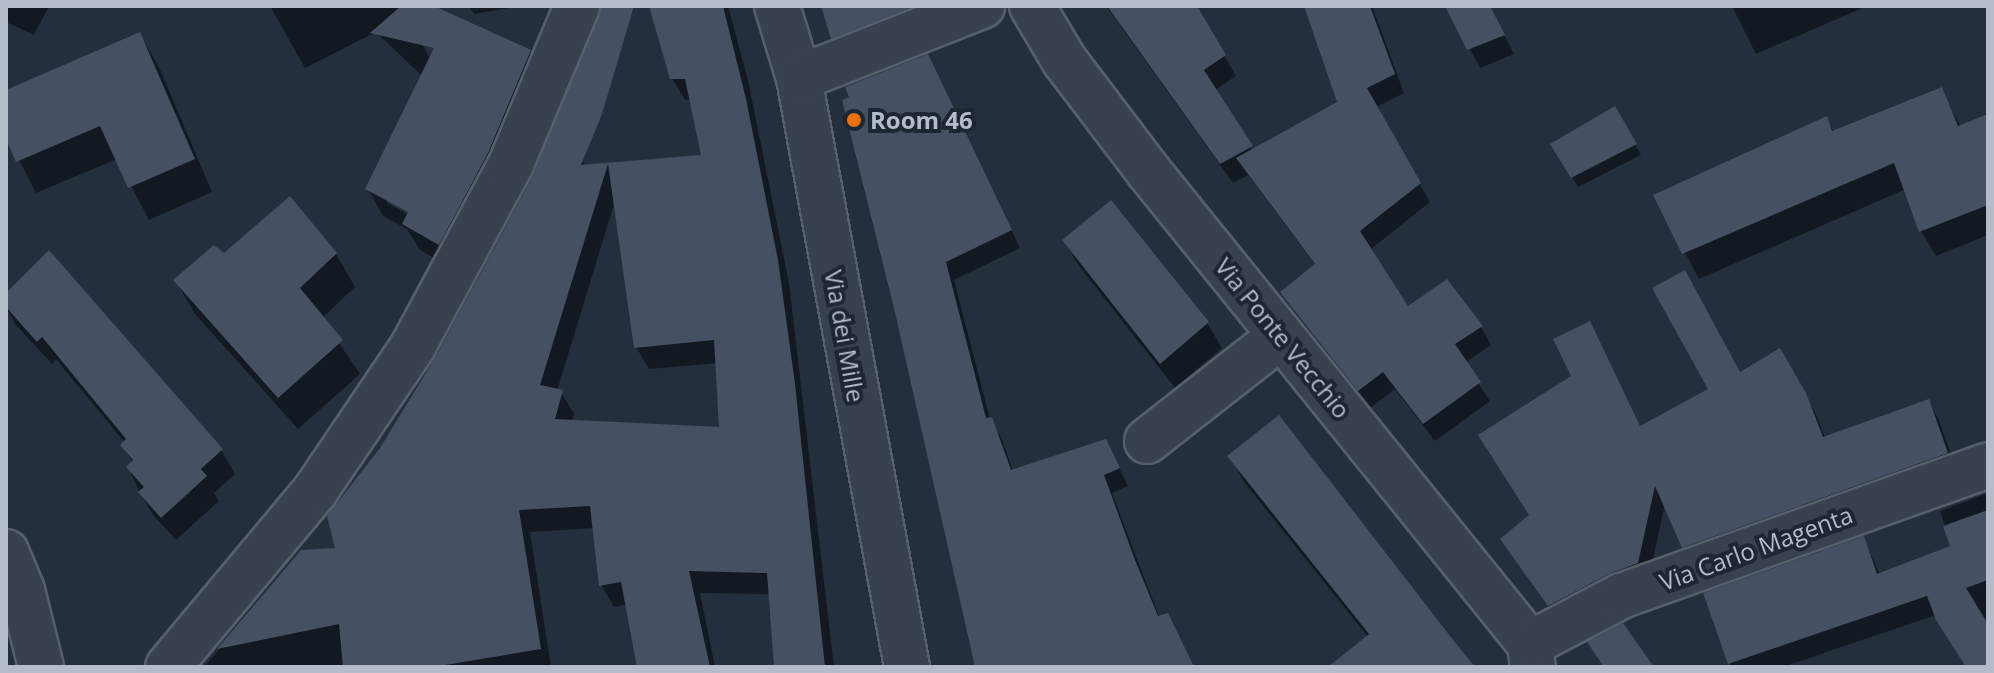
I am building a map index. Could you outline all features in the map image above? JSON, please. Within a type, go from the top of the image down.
[{"type":"street","points":[[168,667],[315,491],[413,346],[511,164],[577,6]]},
{"type":"street","name":"Via dei Mille","points":[[777,6],[799,78],[907,667]]},
{"type":"street","points":[[799,78],[982,6]]},
{"type":"street","name":"Via Ponte Vecchio","points":[[1032,6],[1064,60],[1149,172],[1532,655]]},
{"type":"street","points":[[1147,441],[1281,336]]},
{"type":"street","name":"Via Carlo Magenta","points":[[1532,655],[1621,596],[1988,465]]},
{"type":"street","points":[[6,552],[22,590],[41,667]]},
{"type":"building","points":[[401,6],[434,6],[531,50],[488,153],[439,245],[402,224],[408,212],[365,189],[434,48],[370,33]]},
{"type":"building","points":[[601,6],[634,6],[602,114],[581,165],[701,155],[685,79],[670,79],[649,6],[723,6],[746,99],[778,260],[795,384],[825,667],[774,667],[767,573],[689,571],[710,667],[637,667],[621,582],[599,586],[590,506],[519,510],[541,649],[433,667],[343,667],[339,624],[217,649],[301,550],[335,548],[327,516],[380,448],[435,358],[533,176]],"holes":[[[608,164],[634,348],[714,340],[719,427],[555,419],[563,390],[540,385]]]},
{"type":"building","points":[[821,6],[906,6],[907,9],[831,39]]},
{"type":"building","points":[[1107,6],[1197,6],[1226,55],[1204,70],[1253,146],[1220,164]]},
{"type":"building","points":[[1304,6],[1370,6],[1395,74],[1367,88],[1421,183],[1360,231],[1408,306],[1447,279],[1483,326],[1455,344],[1481,382],[1423,424],[1383,372],[1358,391],[1280,292],[1315,264],[1236,158],[1337,102]]},
{"type":"building","points":[[1445,6],[1490,6],[1505,35],[1467,50]]},
{"type":"building","points":[[140,32],[195,159],[128,188],[100,126],[16,162],[6,139],[6,90]]},
{"type":"building","points":[[928,54],[1012,230],[946,262],[986,418],[992,417],[1011,470],[1106,439],[1120,468],[1104,475],[1135,560],[1158,616],[1168,613],[1194,667],[975,667],[894,308],[842,100],[849,97],[845,87]]},
{"type":"building","points":[[1942,87],[1958,126],[1988,114],[1988,205],[1919,232],[1894,163],[1682,254],[1653,195],[1827,116],[1832,131]]},
{"type":"building","points":[[1615,106],[1637,144],[1571,178],[1550,144]]},
{"type":"building","points":[[290,196],[337,253],[300,288],[343,340],[278,398],[173,280],[214,245],[224,253]]},
{"type":"building","points":[[1111,200],[1209,322],[1160,364],[1062,240]]},
{"type":"building","points":[[49,250],[223,449],[201,469],[207,476],[161,518],[138,492],[144,487],[126,467],[133,460],[120,445],[126,439],[42,337],[37,342],[6,307],[6,293]]},
{"type":"building","points":[[1685,270],[1740,372],[1780,348],[1806,393],[1823,437],[1929,399],[1948,453],[1682,548],[1655,486],[1638,563],[1609,574],[1548,606],[1500,539],[1529,515],[1478,435],[1571,376],[1553,339],[1590,321],[1640,426],[1708,389],[1652,288]]},
{"type":"building","points":[[1279,415],[1475,667],[1328,667],[1369,634],[1227,456]]},
{"type":"building","points":[[1988,510],[1988,580],[1966,588],[1988,624],[1988,667],[1966,667],[1936,620],[1927,596],[1728,664],[1703,593],[1864,536],[1877,574],[1950,546],[1943,526]]},
{"type":"building","points":[[1623,623],[1654,667],[1604,667],[1587,642]]},
{"type":"place","name":"Room 46","points":[[854,120]]}]
